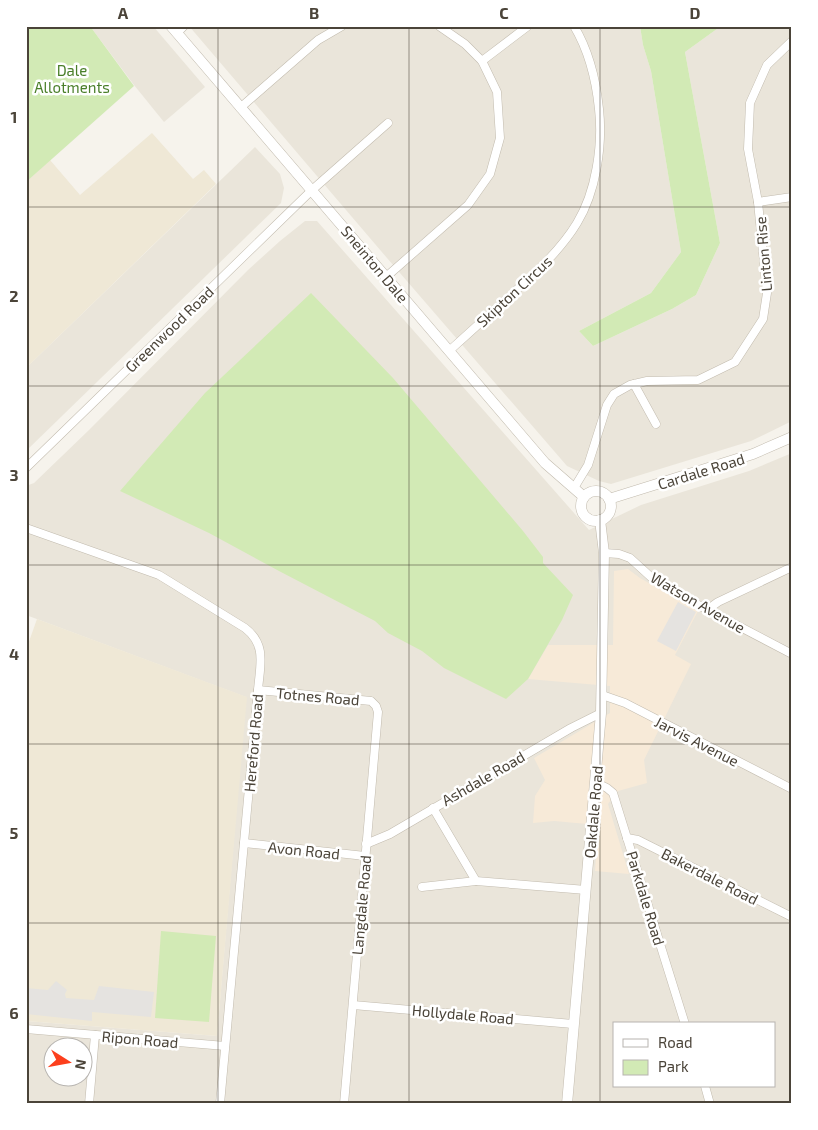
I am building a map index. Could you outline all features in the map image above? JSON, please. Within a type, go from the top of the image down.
[{"type":"street","points":[[240,108],[318,40],[342,26]]},
{"type":"street","points":[[386,277],[468,205],[490,174],[500,138],[497,92],[482,61],[465,44],[439,26]]},
{"type":"street","points":[[482,61],[528,26]]},
{"type":"street","name":"Skipton Circus","points":[[449,351],[546,264],[578,222],[589,196],[598,166],[601,127],[597,84],[582,38],[574,26]]},
{"type":"street","name":"Sneinton Dale","points":[[177,29],[240,108],[545,463],[584,497]]},
{"type":"street","name":"Linton Rise","points":[[574,488],[588,465],[607,405],[614,394],[634,384],[647,381],[698,380],[735,362],[750,342],[763,319],[767,293],[758,202],[748,149],[750,103],[768,66],[792,41]]},
{"type":"street","name":"Greenwood Road","points":[[26,468],[312,190],[388,123]]},
{"type":"street","points":[[758,202],[792,198]]},
{"type":"street","points":[[634,384],[656,424]]},
{"type":"street","name":"Cardale Road","points":[[609,499],[753,454],[792,438]]},
{"type":"street","points":[[594,491],[605,494],[611,504],[608,514],[600,520],[591,520],[584,515],[581,506],[584,497],[594,491]]},
{"type":"street","name":"Oakdale Road","points":[[567,1104],[601,714],[604,553],[600,520]]},
{"type":"street","name":"Hereford Road","points":[[26,528],[158,575],[246,628],[254,634],[260,645],[258,690],[220,1104]]},
{"type":"street","name":"Watson Avenue","points":[[604,553],[619,554],[630,558],[659,582],[707,610],[792,654]]},
{"type":"street","points":[[707,610],[718,602],[792,567]]},
{"type":"street","name":"Totnes Road","points":[[258,690],[371,701],[376,706]]},
{"type":"street","name":"Jarvis Avenue","points":[[602,695],[624,703],[792,789]]},
{"type":"street","name":"Langdale Road","points":[[344,1104],[378,712],[376,706]]},
{"type":"street","name":"Ashdale Road","points":[[366,844],[390,834],[571,728],[601,714]]},
{"type":"street","name":"Parkdale Road","points":[[595,782],[612,793],[684,1022]]},
{"type":"street","points":[[433,808],[476,881]]},
{"type":"street","name":"Bakerdale Road","points":[[627,838],[638,840],[792,917]]},
{"type":"street","name":"Avon Road","points":[[244,844],[365,856]]},
{"type":"street","points":[[422,887],[476,881],[586,890]]},
{"type":"street","name":"Hollydale Road","points":[[353,1004],[574,1024]]},
{"type":"street","name":"Ripon Road","points":[[26,1029],[225,1046]]},
{"type":"street","points":[[89,1104],[95,1036]]},
{"type":"street","points":[[706,1088],[710,1104]]},
{"type":"shaded area","points":[[90,26],[153,26],[205,87],[164,122]]},
{"type":"shaded area","points":[[189,26],[640,26],[643,45],[651,71],[681,252],[651,293],[579,331],[593,346],[672,309],[696,295],[720,243],[685,52],[721,26],[792,26],[792,421],[751,441],[611,484],[599,481],[567,466]]},
{"type":"shaded area","points":[[152,133],[193,179],[204,170],[216,184],[26,368],[26,182],[50,160],[80,195]]},
{"type":"shaded area","points":[[255,147],[280,174],[284,188],[281,203],[26,451],[26,368]]},
{"type":"shaded area","points":[[305,221],[317,221],[589,530],[641,505],[749,471],[792,453],[792,1104],[26,1104],[26,1021],[217,1036],[246,697],[26,615],[26,486],[34,483],[248,270]]},
{"type":"shaded area","points":[[628,569],[640,578],[698,611],[675,655],[691,664],[644,760],[647,783],[618,791],[608,804],[629,874],[595,871],[598,825],[554,821],[533,823],[535,796],[545,780],[534,758],[610,713],[610,686],[528,679],[548,645],[613,645],[614,571]]},
{"type":"shaded area","points":[[678,602],[696,612],[676,651],[657,641]]},
{"type":"shaded area","points":[[37,619],[247,697],[217,1036],[26,1021],[26,683],[29,674],[26,672],[26,650]]},
{"type":"shaded area","points":[[56,981],[67,990],[66,998],[94,1000],[99,986],[154,992],[151,1017],[92,1012],[92,1021],[26,1014],[26,988],[48,990]]},
{"type":"green space","name":"Dale Allotments","points":[[26,26],[90,26],[134,86],[26,182]]},
{"type":"green space","points":[[640,26],[721,26],[685,52],[720,243],[696,295],[672,309],[593,346],[579,331],[651,293],[681,252],[651,71],[643,45]]},
{"type":"green space","points":[[311,293],[393,378],[523,531],[543,557],[543,563],[573,595],[562,620],[528,679],[506,699],[444,668],[422,651],[388,633],[375,621],[209,533],[120,491],[205,393]]},
{"type":"green space","points":[[161,931],[216,936],[209,1022],[155,1018]]}]
